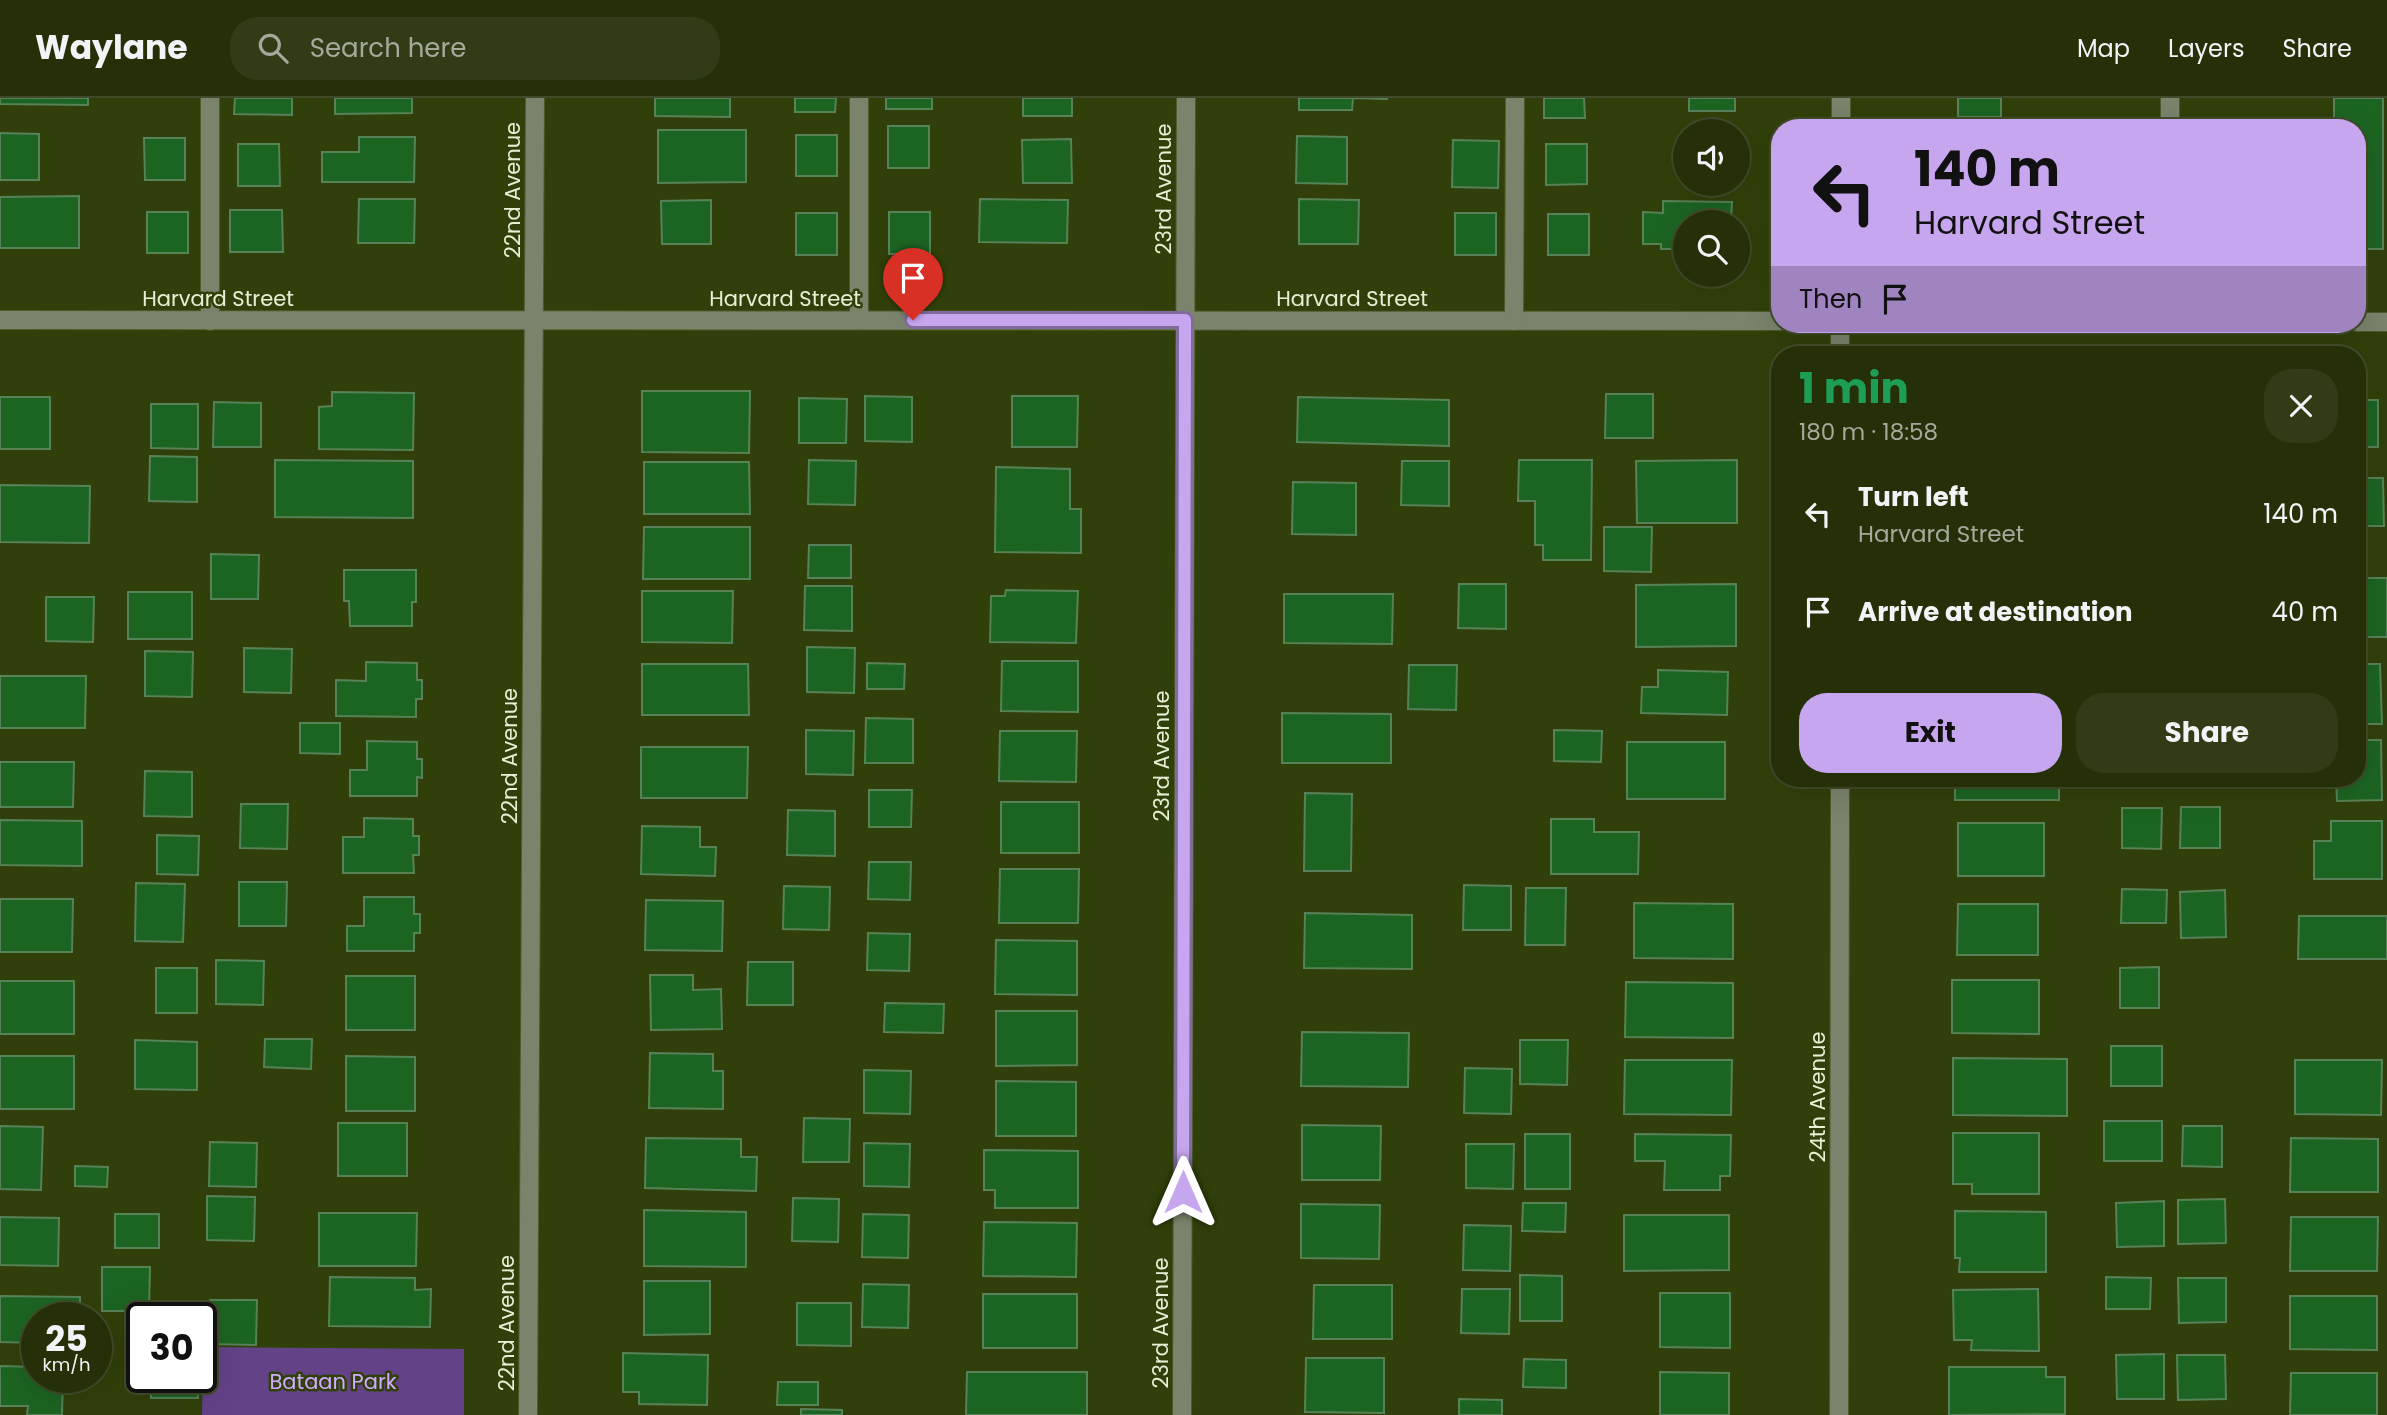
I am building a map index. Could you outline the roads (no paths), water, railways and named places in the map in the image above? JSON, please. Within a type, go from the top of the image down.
[{"type":"street","points":[[210,98],[210,321]]},
{"type":"street","name":"22nd Avenue","points":[[528,1415],[535,98]]},
{"type":"street","points":[[859,98],[859,320]]},
{"type":"street","name":"23rd Avenue","points":[[1182,1415],[1186,98]]},
{"type":"street","points":[[1514,321],[1515,98]]},
{"type":"street","points":[[1841,98],[1841,119]]},
{"type":"street","points":[[2170,119],[2171,98]]},
{"type":"street","name":"Harvard Street","points":[[0,320],[1771,321]]},
{"type":"street","points":[[2366,322],[2387,322]]},
{"type":"street","name":"24th Avenue","points":[[1839,1415],[1840,787]]},
{"type":"park label","name":"Bataan Park","points":[[333,1381]]}]
